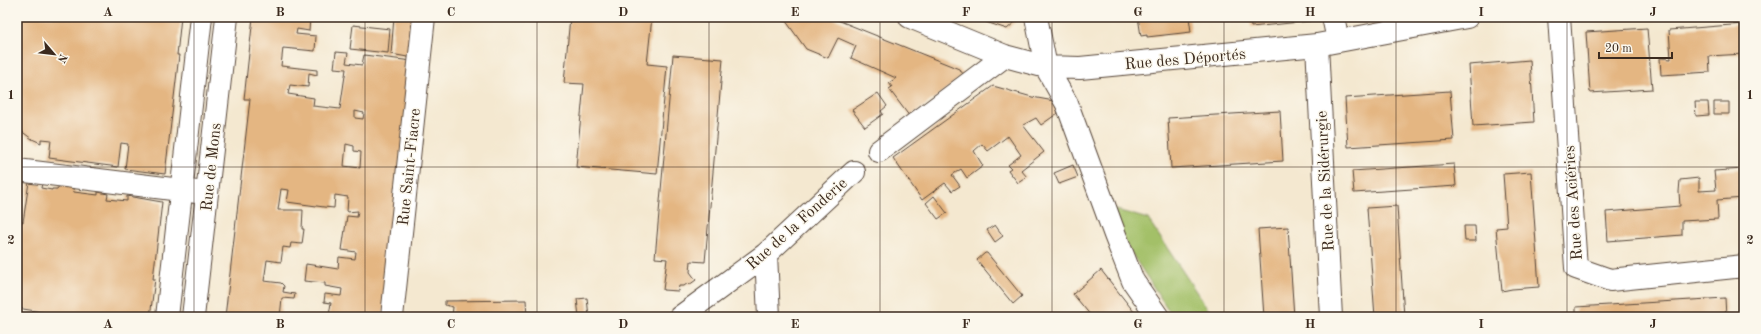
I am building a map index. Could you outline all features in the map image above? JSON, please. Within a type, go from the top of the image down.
[{"type":"street","points":[[167,317],[201,17]]},
{"type":"street","name":"Rue de Mons","points":[[193,317],[227,17]]},
{"type":"street","name":"Rue Saint-Fiacre","points":[[392,317],[424,17]]},
{"type":"street","name":"Rue des Déportés","points":[[910,17],[1005,56],[1046,67],[1080,68],[1317,45],[1467,17]]},
{"type":"street","points":[[1036,17],[1046,67],[1067,104],[1133,281],[1158,317]]},
{"type":"street","points":[[1333,17],[1338,40]]},
{"type":"street","name":"Rue des Aciéries","points":[[1559,17],[1576,268],[1610,280],[1744,266]]},
{"type":"street","name":"Rue de la Sidérurgie","points":[[1317,45],[1331,317]]},
{"type":"street","points":[[879,151],[1005,56]]},
{"type":"street","points":[[17,170],[207,193]]},
{"type":"street","name":"Rue de la Fonderie","points":[[680,317],[766,254],[854,172]]},
{"type":"street","points":[[766,254],[769,317]]},
{"type":"green space","points":[[1113,209],[1148,219],[1213,317],[1173,317],[1126,245]]},
{"type":"building","points":[[17,17],[181,17],[177,55],[179,55],[165,174],[125,169],[128,144],[121,143],[118,167],[49,158],[51,140],[41,139],[41,143],[32,139],[17,128]]},
{"type":"building","points":[[253,17],[310,17],[309,31],[297,29],[296,34],[316,36],[315,51],[283,48],[281,66],[317,70],[317,75],[309,73],[308,87],[290,85],[288,94],[314,98],[313,106],[340,109],[346,69],[334,68],[336,52],[348,53],[346,63],[362,65],[364,55],[412,61],[383,317],[341,317],[329,315],[331,303],[324,302],[325,294],[341,296],[342,289],[325,286],[325,283],[304,281],[306,264],[338,269],[339,257],[355,259],[356,252],[342,250],[347,216],[357,217],[358,211],[347,212],[348,197],[335,195],[334,208],[324,207],[287,202],[289,190],[281,189],[278,210],[303,210],[302,229],[304,229],[302,244],[291,243],[290,248],[283,247],[281,262],[267,260],[264,281],[281,283],[284,286],[283,292],[295,294],[294,299],[282,298],[280,317],[225,317],[250,99],[244,99]],"holes":[[[355,111],[364,113],[363,119],[355,118]],[[346,144],[354,146],[354,151],[361,152],[360,168],[344,166]]]},
{"type":"building","points":[[394,17],[417,17],[413,58],[391,54]]},
{"type":"building","points":[[570,17],[652,17],[647,64],[667,66],[657,174],[576,167],[584,84],[564,83]]},
{"type":"building","points":[[783,17],[830,17],[959,69],[964,75],[910,117],[889,89],[892,87],[889,83],[896,78],[851,58],[856,46],[838,38],[828,58],[806,49]]},
{"type":"building","points":[[985,17],[1014,17],[1015,22],[1007,29],[986,22]]},
{"type":"building","points":[[1138,17],[1189,17],[1191,32],[1147,37],[1147,35],[1141,36]]},
{"type":"building","points":[[1250,17],[1313,17],[1310,21],[1251,27]]},
{"type":"building","points":[[1744,24],[1744,54],[1709,56],[1710,72],[1661,75],[1660,58],[1671,59],[1669,30]]},
{"type":"building","points":[[353,25],[390,29],[388,53],[350,49]]},
{"type":"building","points":[[1647,28],[1652,89],[1590,93],[1586,32]]},
{"type":"building","points":[[673,55],[723,59],[705,262],[691,261],[690,272],[696,280],[689,285],[688,283],[684,286],[679,286],[678,291],[663,290],[667,259],[655,258]]},
{"type":"building","points":[[1530,60],[1534,122],[1473,126],[1469,65]]},
{"type":"building","points":[[993,86],[1032,97],[1054,101],[1058,113],[1041,125],[1036,118],[1023,125],[1044,152],[1021,170],[1027,177],[1018,183],[1008,170],[1011,168],[1008,165],[1021,155],[1008,136],[988,151],[982,144],[974,151],[983,166],[967,178],[961,169],[952,175],[960,186],[952,191],[945,183],[922,200],[893,158]]},
{"type":"building","points":[[1450,91],[1454,140],[1348,147],[1345,98]]},
{"type":"building","points":[[878,93],[887,106],[881,111],[883,114],[865,127],[852,110]]},
{"type":"building","points":[[1695,102],[1708,102],[1709,115],[1696,116]]},
{"type":"building","points":[[1714,102],[1729,102],[1729,114],[1714,114]]},
{"type":"building","points":[[1280,111],[1283,161],[1171,168],[1168,118]]},
{"type":"building","points":[[1454,164],[1456,186],[1354,193],[1352,171]]},
{"type":"building","points":[[1073,165],[1078,177],[1059,184],[1054,173]]},
{"type":"building","points":[[1744,169],[1744,198],[1717,200],[1718,219],[1682,221],[1682,235],[1608,241],[1606,212],[1680,206],[1680,180],[1699,178],[1699,191],[1716,190],[1714,171]]},
{"type":"building","points":[[1531,172],[1539,287],[1502,291],[1496,228],[1507,227],[1503,174]]},
{"type":"building","points":[[29,182],[42,183],[41,188],[52,190],[57,189],[60,185],[72,186],[74,192],[98,195],[98,192],[108,194],[107,199],[127,201],[127,196],[162,202],[150,317],[60,317],[60,315],[17,308],[17,221],[23,222]]},
{"type":"building","points":[[934,196],[947,213],[938,219],[926,203]]},
{"type":"building","points":[[1397,206],[1404,317],[1375,317],[1367,208]]},
{"type":"building","points":[[995,225],[1003,236],[995,242],[987,230]]},
{"type":"building","points":[[1464,226],[1475,226],[1476,241],[1465,241]]},
{"type":"building","points":[[1288,227],[1294,317],[1264,317],[1258,229]]},
{"type":"building","points":[[987,253],[1022,296],[1013,304],[977,260]]},
{"type":"building","points":[[1101,270],[1138,317],[1092,317],[1073,294]]},
{"type":"building","points":[[587,298],[589,317],[579,317],[577,299]]},
{"type":"building","points":[[1725,298],[1726,317],[1576,317],[1576,307]]},
{"type":"building","points":[[526,300],[527,317],[452,317],[453,307],[445,305],[445,301]]},
{"type":"building","points":[[1419,315],[1419,317],[1406,316]]}]
